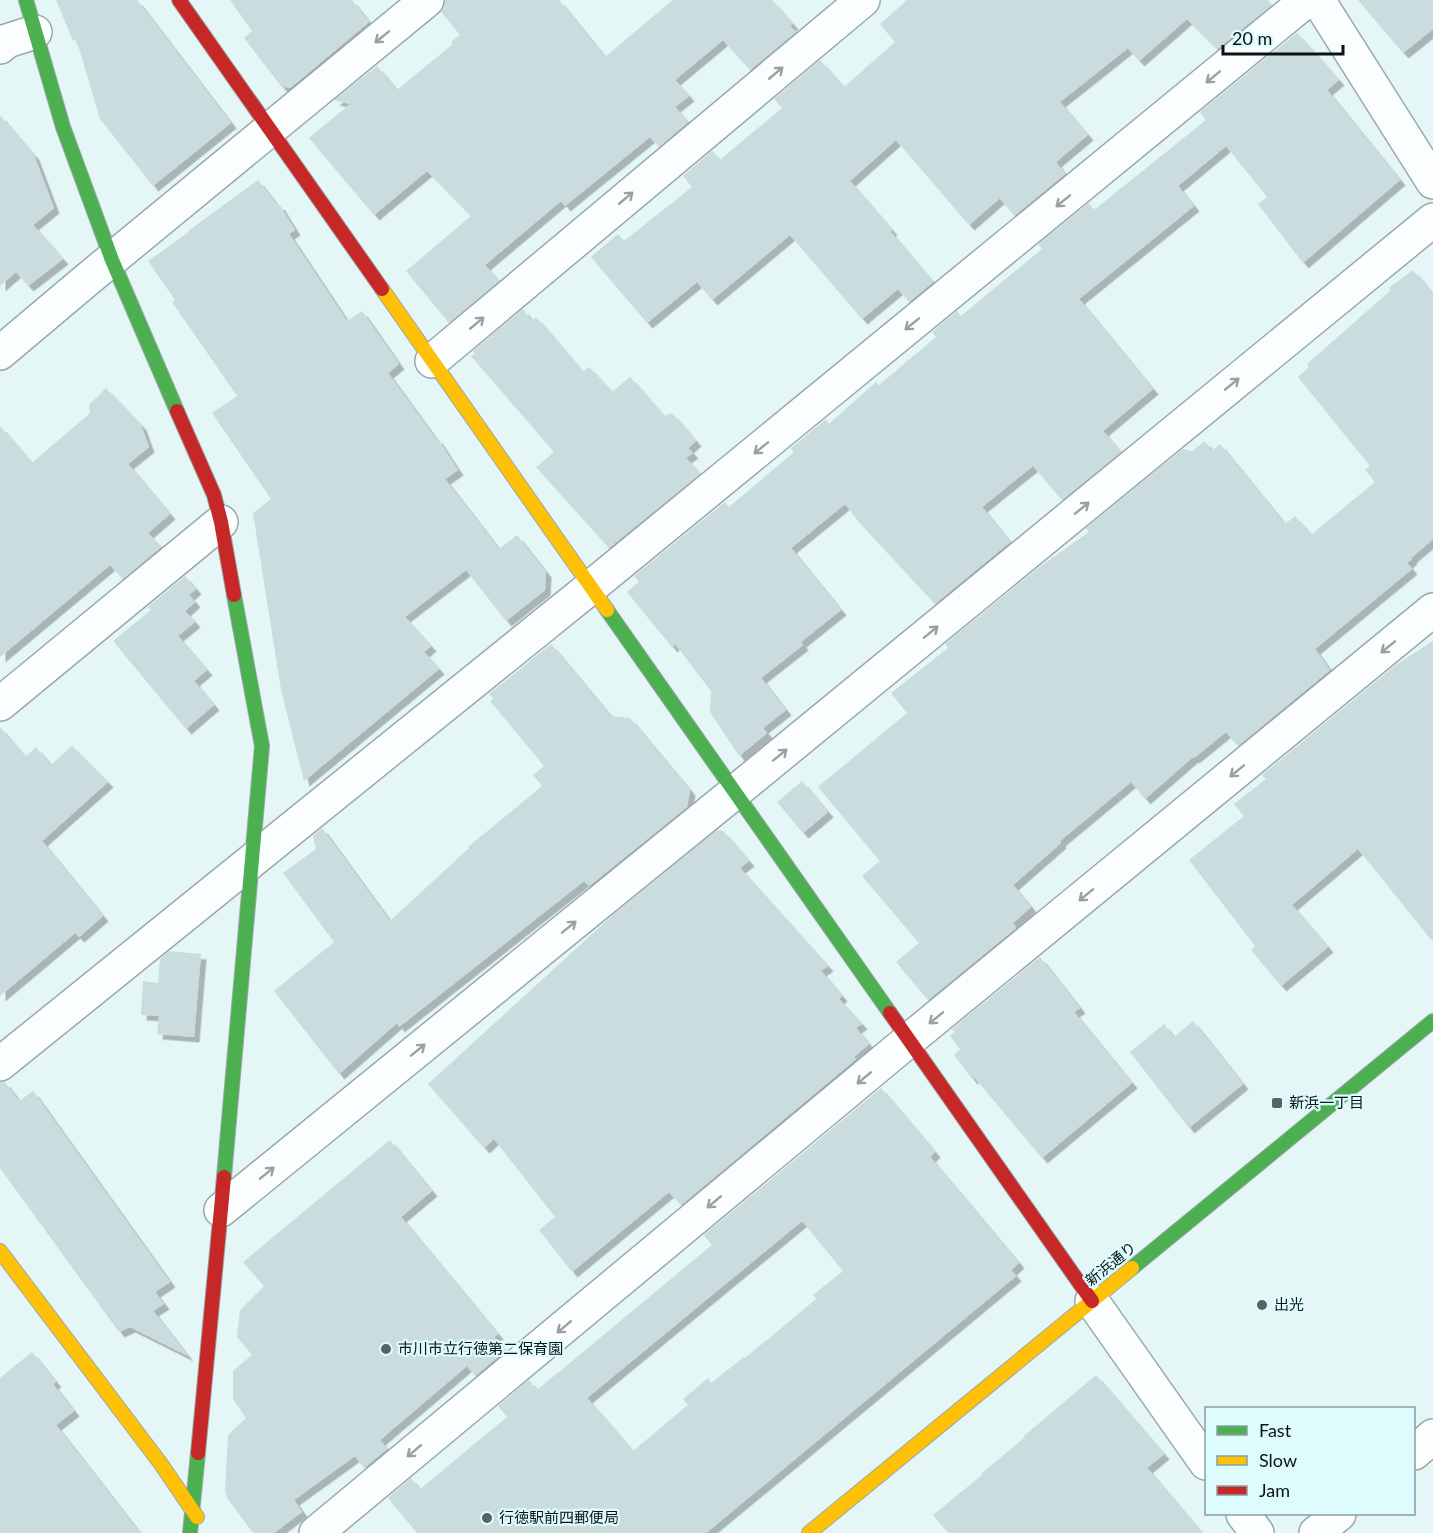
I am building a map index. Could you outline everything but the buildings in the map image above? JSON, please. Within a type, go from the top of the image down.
[{"type":"street","points":[[26,0],[63,127],[112,260],[214,495],[221,522],[262,746],[190,1533]]},
{"type":"street","points":[[179,0],[1205,1461]]},
{"type":"street","points":[[0,353],[427,0]]},
{"type":"street","points":[[432,361],[863,0]]},
{"type":"street","points":[[0,1064],[591,587],[1307,0]]},
{"type":"street","points":[[1318,0],[1433,182]]},
{"type":"street","points":[[0,47],[7,41],[35,32]]},
{"type":"street","points":[[221,1210],[1433,220]]},
{"type":"street","points":[[0,704],[221,522]]},
{"type":"street","points":[[316,1533],[909,1040],[1433,610]]},
{"type":"street","name":"新浜通り","points":[[809,1533],[1433,1021]]},
{"type":"street","points":[[0,1251],[161,1464],[204,1525]]},
{"type":"street","points":[[1415,1450],[1433,1436]]},
{"type":"street","points":[[1244,1515],[1257,1533]]},
{"type":"street","points":[[1316,1533],[1338,1515]]},
{"type":"traffic: fast","points":[[26,0],[63,127],[112,260],[177,411]]},
{"type":"traffic: fast","points":[[224,1177],[262,746],[234,595]]},
{"type":"traffic: fast","points":[[607,610],[890,1013]]},
{"type":"traffic: fast","points":[[1132,1268],[1433,1021]]},
{"type":"traffic: fast","points":[[190,1533],[198,1453]]},
{"type":"traffic: slow","points":[[382,289],[607,610]]},
{"type":"traffic: slow","points":[[0,1251],[161,1464],[197,1517]]},
{"type":"traffic: slow","points":[[809,1533],[1132,1268]]},
{"type":"traffic: jam","points":[[179,0],[382,289]]},
{"type":"traffic: jam","points":[[177,411],[214,495],[234,595]]},
{"type":"traffic: jam","points":[[890,1013],[1092,1301]]},
{"type":"traffic: jam","points":[[198,1453],[224,1177]]},
{"type":"place","name":"新浜一丁目","points":[[1277,1103]]},
{"type":"place","name":"出光","points":[[1262,1305]]},
{"type":"place","name":"市川市立行徳第二保育園","points":[[386,1349]]},
{"type":"place","name":"行徳駅前四郵便局","points":[[487,1518]]}]
